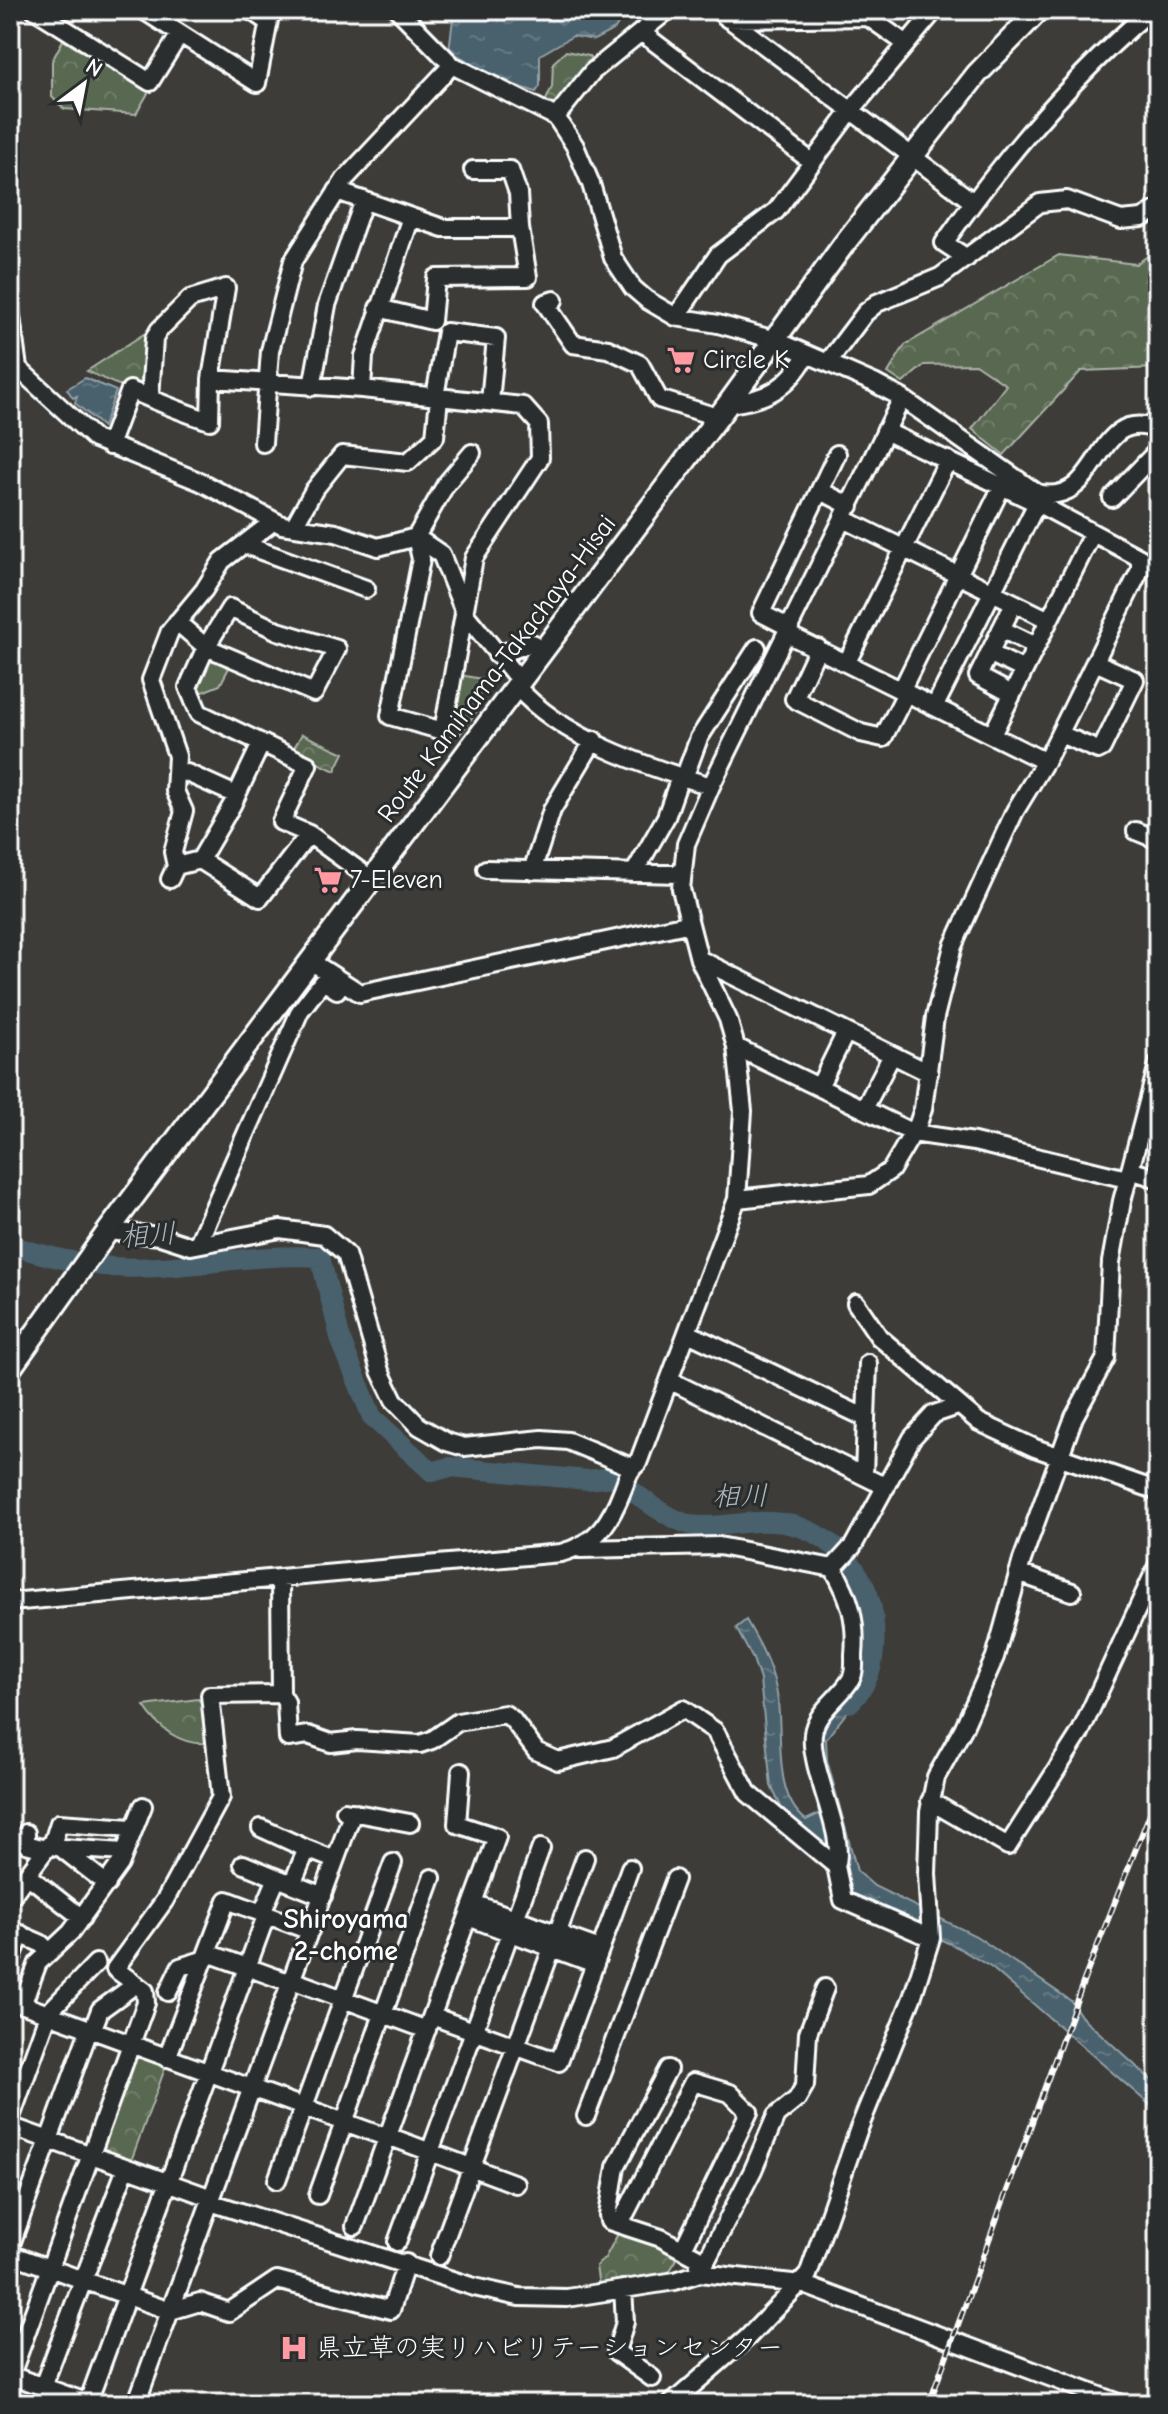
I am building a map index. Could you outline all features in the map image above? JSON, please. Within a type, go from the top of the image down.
[{"type":"main road","name":"Route Kamihama-Takachaya-Hisai","points":[[10,1369],[103,1238],[911,158],[977,74],[1039,10]]},
{"type":"street","points":[[35,10],[150,82],[180,34]]},
{"type":"street","points":[[143,10],[257,83],[269,16],[250,10]]},
{"type":"street","points":[[398,10],[452,65],[556,117],[575,146],[591,184],[613,258],[633,288],[676,317],[718,324],[775,340],[902,398],[1037,498],[1092,534],[1140,558],[1135,581],[1060,734],[1015,811],[953,946],[935,1017],[923,1109],[891,1170],[869,1185],[737,1199]]},
{"type":"street","points":[[556,117],[592,72],[668,10]]},
{"type":"street","points":[[676,317],[718,255],[768,220],[850,112],[935,10]]},
{"type":"street","points":[[967,258],[944,243],[973,202],[1060,98],[1151,10]]},
{"type":"street","points":[[722,14],[868,17],[905,43]]},
{"type":"street","points":[[722,14],[973,202]]},
{"type":"street","points":[[641,32],[812,162]]},
{"type":"street","points":[[263,443],[266,384],[276,322],[293,261],[358,163],[452,65]]},
{"type":"street","points":[[378,308],[432,321],[436,278],[528,277],[518,193],[510,170],[473,170]]},
{"type":"street","points":[[337,191],[443,228],[520,228]]},
{"type":"street","points":[[312,387],[327,305],[364,200]]},
{"type":"street","points":[[828,362],[865,313],[877,303],[926,284],[967,258],[1029,210],[1048,200],[1067,200],[1121,220],[1142,218],[1158,209]]},
{"type":"street","points":[[362,389],[364,356],[411,217]]},
{"type":"street","points":[[109,446],[130,390],[150,398],[210,421],[211,379],[226,288],[190,299],[159,330],[154,339],[150,398]]},
{"type":"street","points":[[554,300],[545,303],[548,311],[573,344],[608,349],[640,364],[659,399],[723,410],[778,391],[791,380],[807,354]]},
{"type":"street","points":[[10,309],[15,356],[23,376],[61,405],[89,435],[109,446],[201,482],[274,521],[336,533],[378,547],[416,537],[441,554],[465,614],[543,713],[594,740],[682,778],[711,786]]},
{"type":"street","points":[[294,526],[314,490],[342,455],[408,462],[435,437],[446,332],[496,338],[490,402]]},
{"type":"street","points":[[211,379],[362,389],[523,406],[539,424],[540,458],[474,558],[443,731],[390,716],[421,559],[416,537],[446,484],[472,453]]},
{"type":"street","points":[[574,1549],[603,1530],[630,1470],[638,1463],[737,1199],[743,1111],[736,1047],[728,1019],[699,959],[687,924],[680,874],[686,844],[711,786],[902,398]]},
{"type":"street","points":[[885,431],[1002,486],[1037,498],[1070,492],[1111,439],[1127,427],[1137,424],[1158,430]]},
{"type":"street","points":[[1112,498],[1158,450]]},
{"type":"street","points":[[837,454],[760,616],[1044,761]]},
{"type":"street","points":[[847,662],[948,460]]},
{"type":"street","points":[[818,648],[794,699],[861,733],[883,738],[1002,486]]},
{"type":"street","points":[[821,491],[847,513],[903,548],[1049,620]]},
{"type":"street","points":[[935,706],[1037,498]]},
{"type":"street","points":[[261,744],[200,860],[173,872],[173,852],[184,820],[175,791],[177,756],[151,680],[167,637],[204,590],[222,561],[274,521]]},
{"type":"street","points":[[992,735],[1092,534]]},
{"type":"street","points":[[245,545],[366,589]]},
{"type":"street","points":[[1012,694],[978,676],[1014,603]]},
{"type":"street","points":[[177,622],[206,647],[314,693],[337,649],[278,631],[230,608],[206,647],[188,687],[199,713],[308,765],[281,822],[309,834],[372,880]]},
{"type":"street","points":[[1001,629],[1036,646]]},
{"type":"street","points":[[497,655],[532,643]]},
{"type":"street","points":[[634,873],[666,817],[699,738],[757,648]]},
{"type":"street","points":[[989,653],[1024,670]]},
{"type":"street","points":[[1060,734],[1098,750],[1102,748],[1135,680],[1095,662]]},
{"type":"street","points":[[532,871],[552,810],[594,740]]},
{"type":"street","points":[[187,773],[236,795]]},
{"type":"street","points":[[1136,831],[1158,840]]},
{"type":"street","points":[[200,860],[260,898],[309,834]]},
{"type":"street","points":[[486,869],[680,874]]},
{"type":"street","points":[[312,962],[360,993],[687,924]]},
{"type":"street","points":[[699,959],[929,1073]]},
{"type":"street","points":[[199,1241],[300,1011],[323,981],[356,1000],[360,993]]},
{"type":"street","points":[[819,1087],[846,1032]]},
{"type":"street","points":[[736,1047],[913,1133],[1158,1179]]},
{"type":"street","points":[[864,1109],[892,1055]]},
{"type":"street","points":[[674,2396],[747,2338],[802,2284],[931,1938],[930,1801],[936,1777],[963,1729],[995,1657],[1018,1573],[1074,1417],[1106,1358],[1108,1282],[1158,1064]]},
{"type":"street","points":[[1132,1174],[1158,1106]]},
{"type":"street","points":[[103,1238],[160,1236],[191,1246],[199,1241],[280,1229],[324,1235],[346,1254],[380,1371],[394,1400],[419,1426],[447,1442],[464,1447],[542,1439],[568,1441],[630,1470]]},
{"type":"street","points":[[856,1303],[879,1337],[958,1406],[997,1432],[1158,1491]]},
{"type":"street","points":[[688,1333],[864,1417]]},
{"type":"street","points":[[864,1475],[868,1363]]},
{"type":"street","points":[[669,1380],[886,1487]]},
{"type":"street","points":[[833,1568],[853,1546],[912,1438],[926,1421],[945,1408],[958,1406]]},
{"type":"street","points":[[10,1602],[574,1549],[719,1546],[833,1568],[849,1595],[856,1624],[852,1678],[813,1730],[812,1747],[835,1838],[839,1858],[836,1866],[843,1900],[931,1938]]},
{"type":"street","points":[[930,1801],[1008,1846],[1080,1733],[1158,1564]]},
{"type":"street","points":[[1018,1573],[1072,1592]]},
{"type":"street","points":[[280,1578],[281,1694],[286,1702],[288,1738],[308,1735],[331,1743],[357,1740],[420,1744],[438,1737],[458,1722],[505,1714],[536,1751],[558,1761],[613,1748],[683,1709],[715,1731],[748,1793],[836,1866]]},
{"type":"street","points":[[281,1694],[210,1695],[221,1797],[165,1900],[115,1969],[141,1987],[146,2003],[10,2375],[90,2403],[264,1914],[307,1849]]},
{"type":"street","points":[[355,2226],[497,1837],[457,1824],[461,1772]]},
{"type":"street","points":[[143,1806],[107,1884],[82,1918],[38,1963],[14,2005],[48,2014],[516,2184]]},
{"type":"street","points":[[136,2404],[323,1896],[348,1811],[410,1823]]},
{"type":"street","points":[[10,1898],[53,1847],[59,1823],[132,1828]]},
{"type":"street","points":[[261,1828],[335,1860]]},
{"type":"street","points":[[26,1833],[26,1844],[124,1852]]},
{"type":"street","points":[[53,1847],[107,1884]]},
{"type":"street","points":[[397,2242],[541,1848]]},
{"type":"street","points":[[439,2256],[585,1858]]},
{"type":"street","points":[[277,2180],[393,1863]]},
{"type":"street","points":[[243,1864],[323,1896]]},
{"type":"street","points":[[188,2009],[172,2003],[168,1992],[180,1967],[207,1956],[292,1981],[384,2014],[474,2031],[559,2062],[630,1868]]},
{"type":"street","points":[[27,1875],[82,1918]]},
{"type":"street","points":[[318,2195],[432,1878]]},
{"type":"street","points":[[586,2116],[675,1879]]},
{"type":"street","points":[[167,2058],[227,1900],[310,1931]]},
{"type":"street","points":[[470,1910],[598,1957]]},
{"type":"street","points":[[10,1963],[16,1932],[40,1943],[50,1952]]},
{"type":"street","points":[[10,2120],[48,2014],[96,1963]]},
{"type":"street","points":[[10,2247],[100,2010],[141,1987],[168,1992]]},
{"type":"street","points":[[700,2273],[753,2170],[776,2116],[797,2099],[805,2085],[808,2033],[825,1988]]},
{"type":"street","points":[[668,2069],[614,2172],[608,2215],[609,2221],[683,2249],[698,2258],[700,2273]]},
{"type":"street","points":[[620,2224],[693,2082],[730,2093],[749,2112],[683,2249]]},
{"type":"street","points":[[10,2126],[211,2200],[519,2297],[567,2298],[675,2281],[700,2273],[802,2284],[1082,2397],[1121,2404]]},
{"type":"street","points":[[43,2386],[126,2168]]},
{"type":"street","points":[[10,2254],[170,2311],[200,2302],[229,2312],[277,2280],[391,2310],[406,2263]]},
{"type":"street","points":[[623,2289],[625,2322],[616,2352],[652,2378]]},
{"type":"green space","points":[[63,40],[79,50],[82,46],[151,88],[136,114],[64,109],[52,97],[52,61]]},
{"type":"green space","points":[[566,51],[589,56],[596,62],[553,107],[545,102],[552,87],[553,63]]},
{"type":"green space","points":[[1158,249],[1158,368],[1081,371],[1004,455],[972,429],[1006,385],[975,364],[924,365],[903,383],[888,373],[905,345],[1059,255],[1136,264]]},
{"type":"green space","points":[[156,326],[147,383],[125,387],[87,371]]},
{"type":"green space","points":[[213,656],[231,664],[220,685],[197,694],[195,681],[207,658]]},
{"type":"green space","points":[[460,675],[482,679],[478,709],[460,734],[449,731]]},
{"type":"green space","points":[[302,734],[344,753],[335,771],[292,751]]},
{"type":"green space","points":[[198,1699],[206,1707],[209,1743],[180,1739],[164,1729],[144,1706]]},
{"type":"green space","points":[[132,2052],[167,2063],[131,2161],[102,2148]]},
{"type":"green space","points":[[621,2228],[677,2249],[676,2261],[667,2275],[599,2286],[596,2266],[605,2258]]},
{"type":"water","points":[[462,10],[622,10],[624,15],[615,29],[594,40],[573,36],[540,55],[540,86],[536,92],[504,82],[449,50],[453,19]]},
{"type":"water","points":[[85,378],[116,391],[103,427],[75,403],[77,396],[73,398],[67,389]]},
{"type":"water","points":[[746,1620],[774,1680],[787,1793],[806,1820],[819,1814],[818,1806],[828,1793],[818,1739],[820,1727],[861,1680],[879,1640],[862,1693],[826,1739],[827,1760],[857,1871],[874,1886],[976,1936],[1071,2001],[1081,2016],[1158,2086],[1158,2112],[992,1968],[957,1947],[849,1897],[785,1815],[771,1786],[760,1680],[753,1659],[736,1628]]},
{"type":"waterway","name":"相川","points":[[10,1245],[61,1259],[112,1267],[164,1267],[268,1257],[320,1257],[341,1341],[372,1417],[432,1472],[450,1467],[587,1480],[614,1477],[662,1512],[692,1525],[772,1522],[811,1531],[828,1541],[843,1554],[865,1587],[874,1625],[871,1667],[864,1685],[850,1703]]},
{"type":"railway","points":[[929,2404],[1084,1980],[1158,1793]]},
{"type":"place","name":"Circle K","points":[[681,360]]},
{"type":"place","name":"7-Eleven","points":[[328,880]]},
{"type":"place","name":"県立草の実リハビリテーションセンター","points":[[294,2348]]},
{"type":"district","name":"Shiroyama 2-chome","points":[[346,1935]]}]
